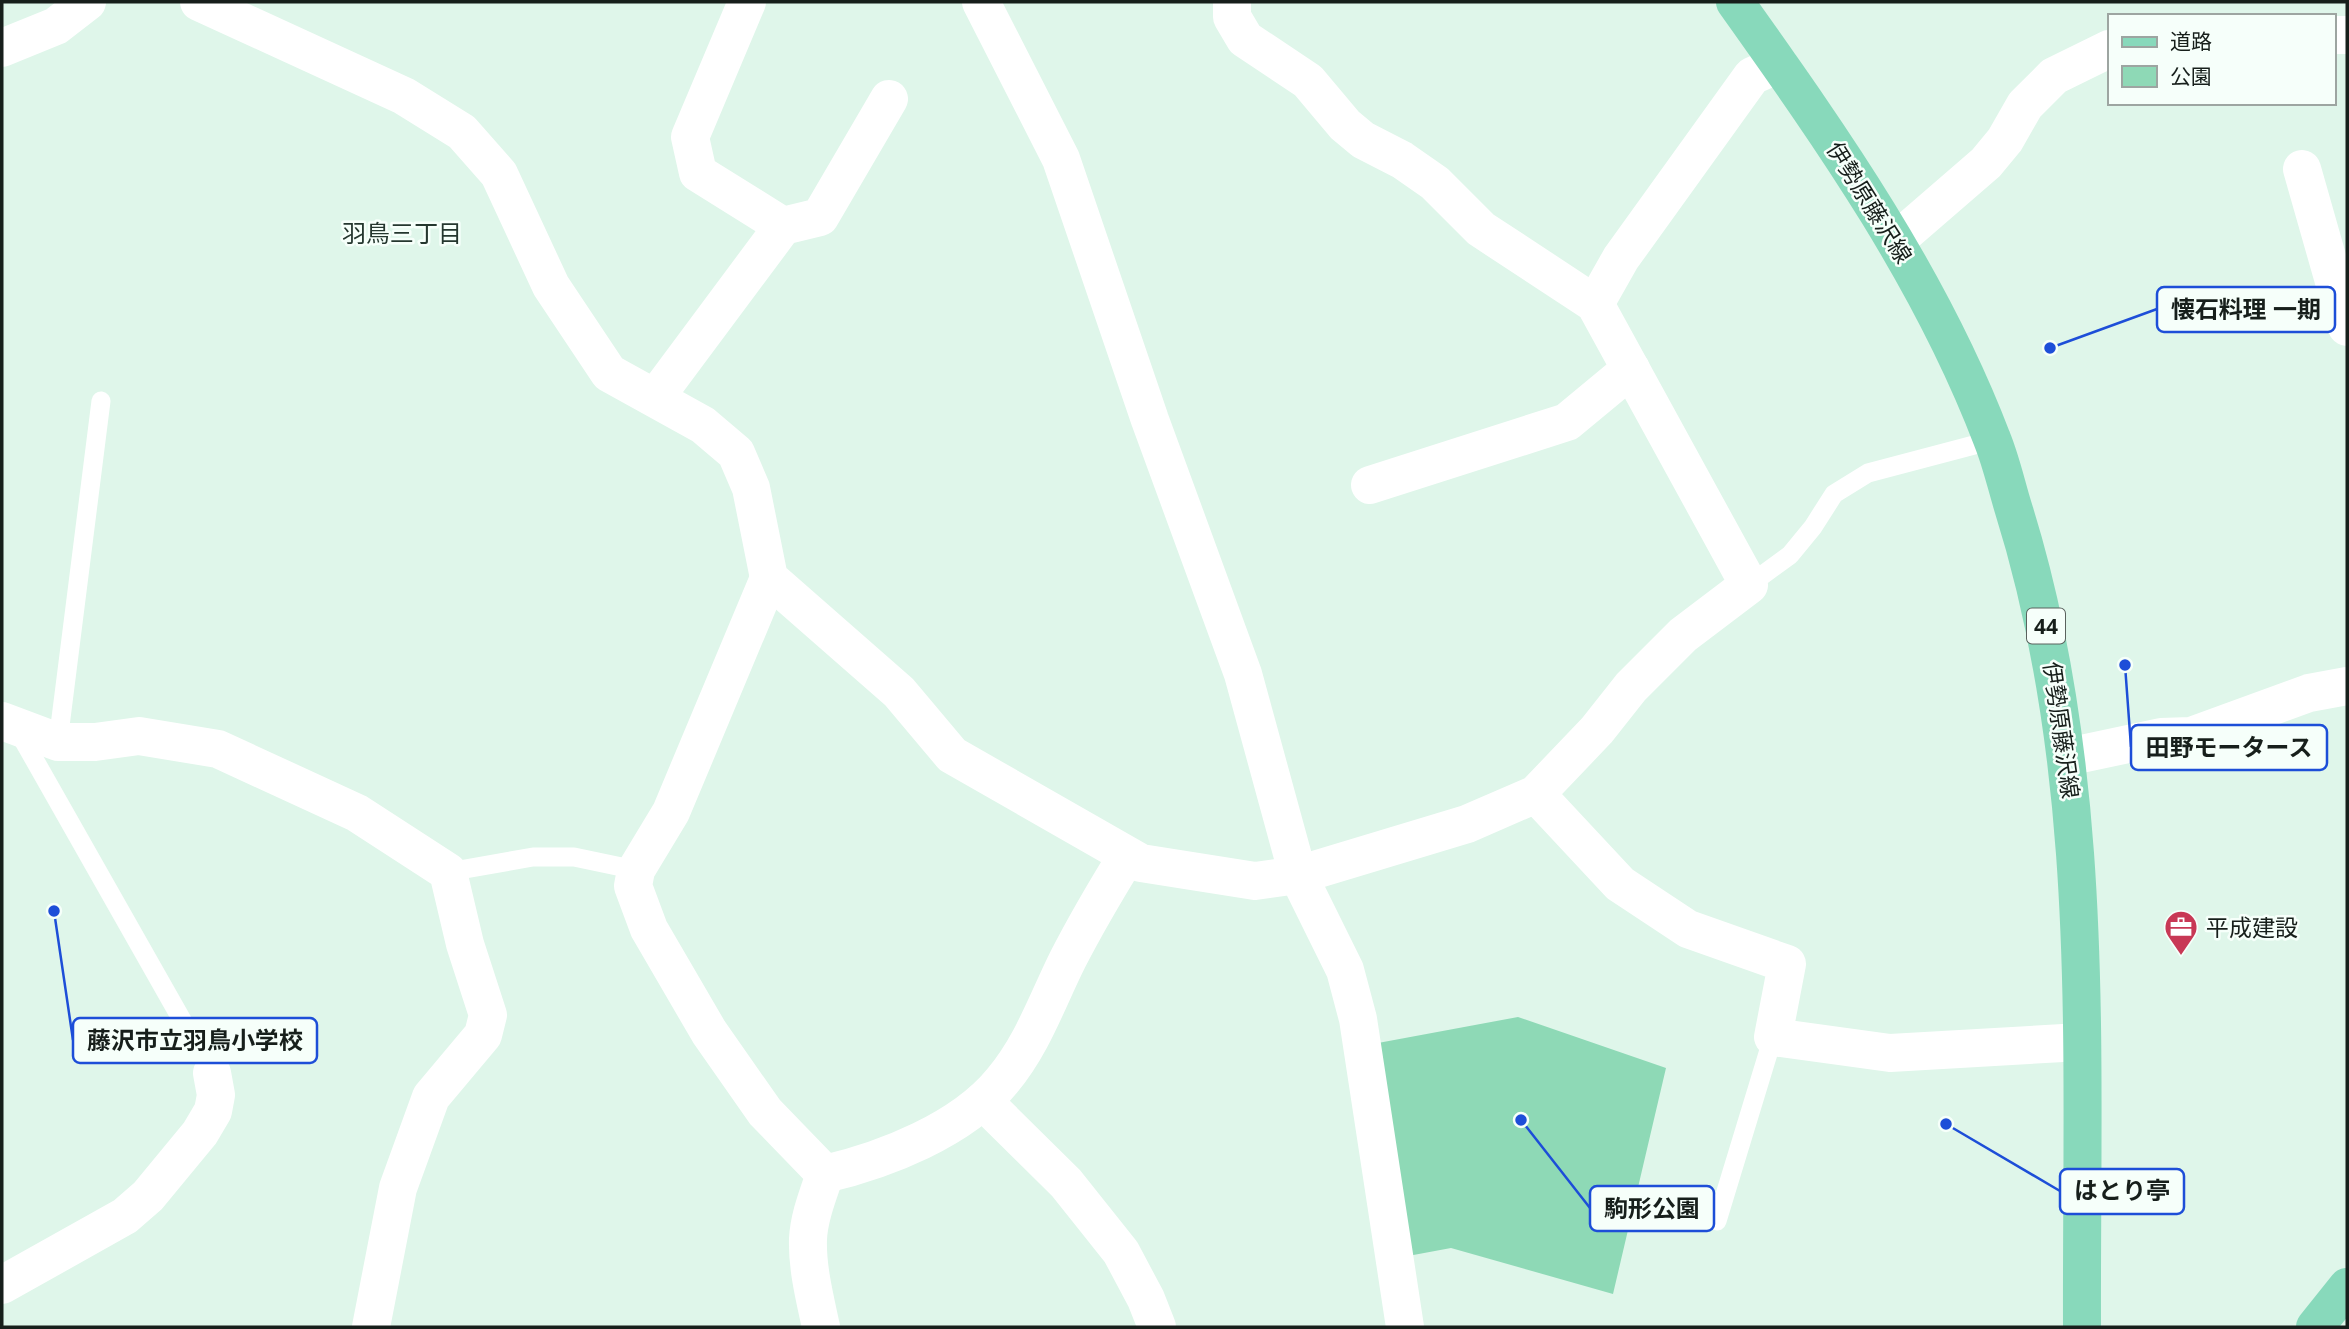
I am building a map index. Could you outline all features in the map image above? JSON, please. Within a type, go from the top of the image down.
[{"type":"main road","name":"伊勢原藤沢線","points":[[1735,2],[1896,240],[1945,331],[1993,440],[2025,544],[2049,640],[2067,757],[2078,872],[2082,1327]]},
{"type":"main road","points":[[2315,1327],[2347,1287]]},
{"type":"street","points":[[2,48],[55,26],[87,2]]},
{"type":"street","points":[[199,2],[404,96],[462,132],[499,174],[551,286],[609,373],[703,425],[736,453],[751,488],[769,578],[671,812],[635,870],[633,886],[649,929],[709,1032],[765,1112],[825,1174]]},
{"type":"street","points":[[747,2],[690,137],[698,173],[783,226]]},
{"type":"street","points":[[981,2],[1061,159],[1150,420],[1243,674],[1298,875],[1345,970],[1358,1018],[1405,1327]]},
{"type":"street","points":[[769,578],[900,692],[952,755],[1141,863],[1255,881],[1298,875],[1467,824],[1536,794],[1597,730],[1631,687],[1683,635],[1749,585],[1595,304],[1481,229],[1435,183],[1402,160],[1363,140],[1345,125],[1308,81],[1245,38],[1232,17],[1232,2]]},
{"type":"street","points":[[1896,240],[1986,163],[2005,140],[2025,105],[2054,76],[2108,49]]},
{"type":"street","points":[[1595,304],[1621,258],[1752,76],[1779,64]]},
{"type":"street","points":[[655,398],[783,226],[820,217],[889,99]]},
{"type":"street","points":[[2302,169],[2347,327]]},
{"type":"street","points":[[1370,485],[1567,422],[1631,369]]},
{"type":"street","points":[[2067,757],[2161,737],[2191,736],[2309,694],[2347,685]]},
{"type":"street","points":[[9,725],[58,742],[95,742],[139,736],[218,749],[357,813],[448,872],[465,944],[488,1015],[483,1035],[431,1097],[398,1188],[372,1327]]},
{"type":"street","points":[[1536,794],[1620,884],[1688,929],[1787,964],[1773,1037],[1890,1053],[2081,1042]]},
{"type":"street","points":[[825,1174],[870,1161],[915,1143],[983,1101],[1020,1058],[1040,1022],[1067,960],[1126,856]]},
{"type":"street","points":[[2,1284],[103,1230],[148,1196],[200,1133],[213,1111],[216,1095],[212,1073]]},
{"type":"street","points":[[983,1101],[1066,1183],[1121,1252],[1146,1299],[1157,1327]]},
{"type":"street","points":[[821,1327],[810,1270],[808,1238],[825,1174]]},
{"type":"lane","points":[[58,742],[101,401]]},
{"type":"lane","points":[[1749,585],[1790,555],[1813,527],[1834,494],[1857,480],[1868,474],[1993,440]]},
{"type":"lane","points":[[9,725],[212,1073]]},
{"type":"lane","points":[[448,872],[533,857],[574,857],[635,870]]},
{"type":"lane","points":[[1717,1221],[1773,1037]]},
{"type":"green space","points":[[1518,1017],[1666,1068],[1613,1294],[1451,1248],[1408,1256],[1378,1043]]},
{"type":"place","name":"懐石料理 一期","points":[[2050,348]]},
{"type":"place","name":"田野モータース","points":[[2125,665]]},
{"type":"place","name":"藤沢市立羽鳥小学校","points":[[54,911]]},
{"type":"place","name":"平成建設","points":[[2181,957]]},
{"type":"place","name":"駒形公園","points":[[1521,1120]]},
{"type":"place","name":"はとり亭","points":[[1946,1124]]},
{"type":"district","name":"羽鳥三丁目","points":[[402,232]]}]
